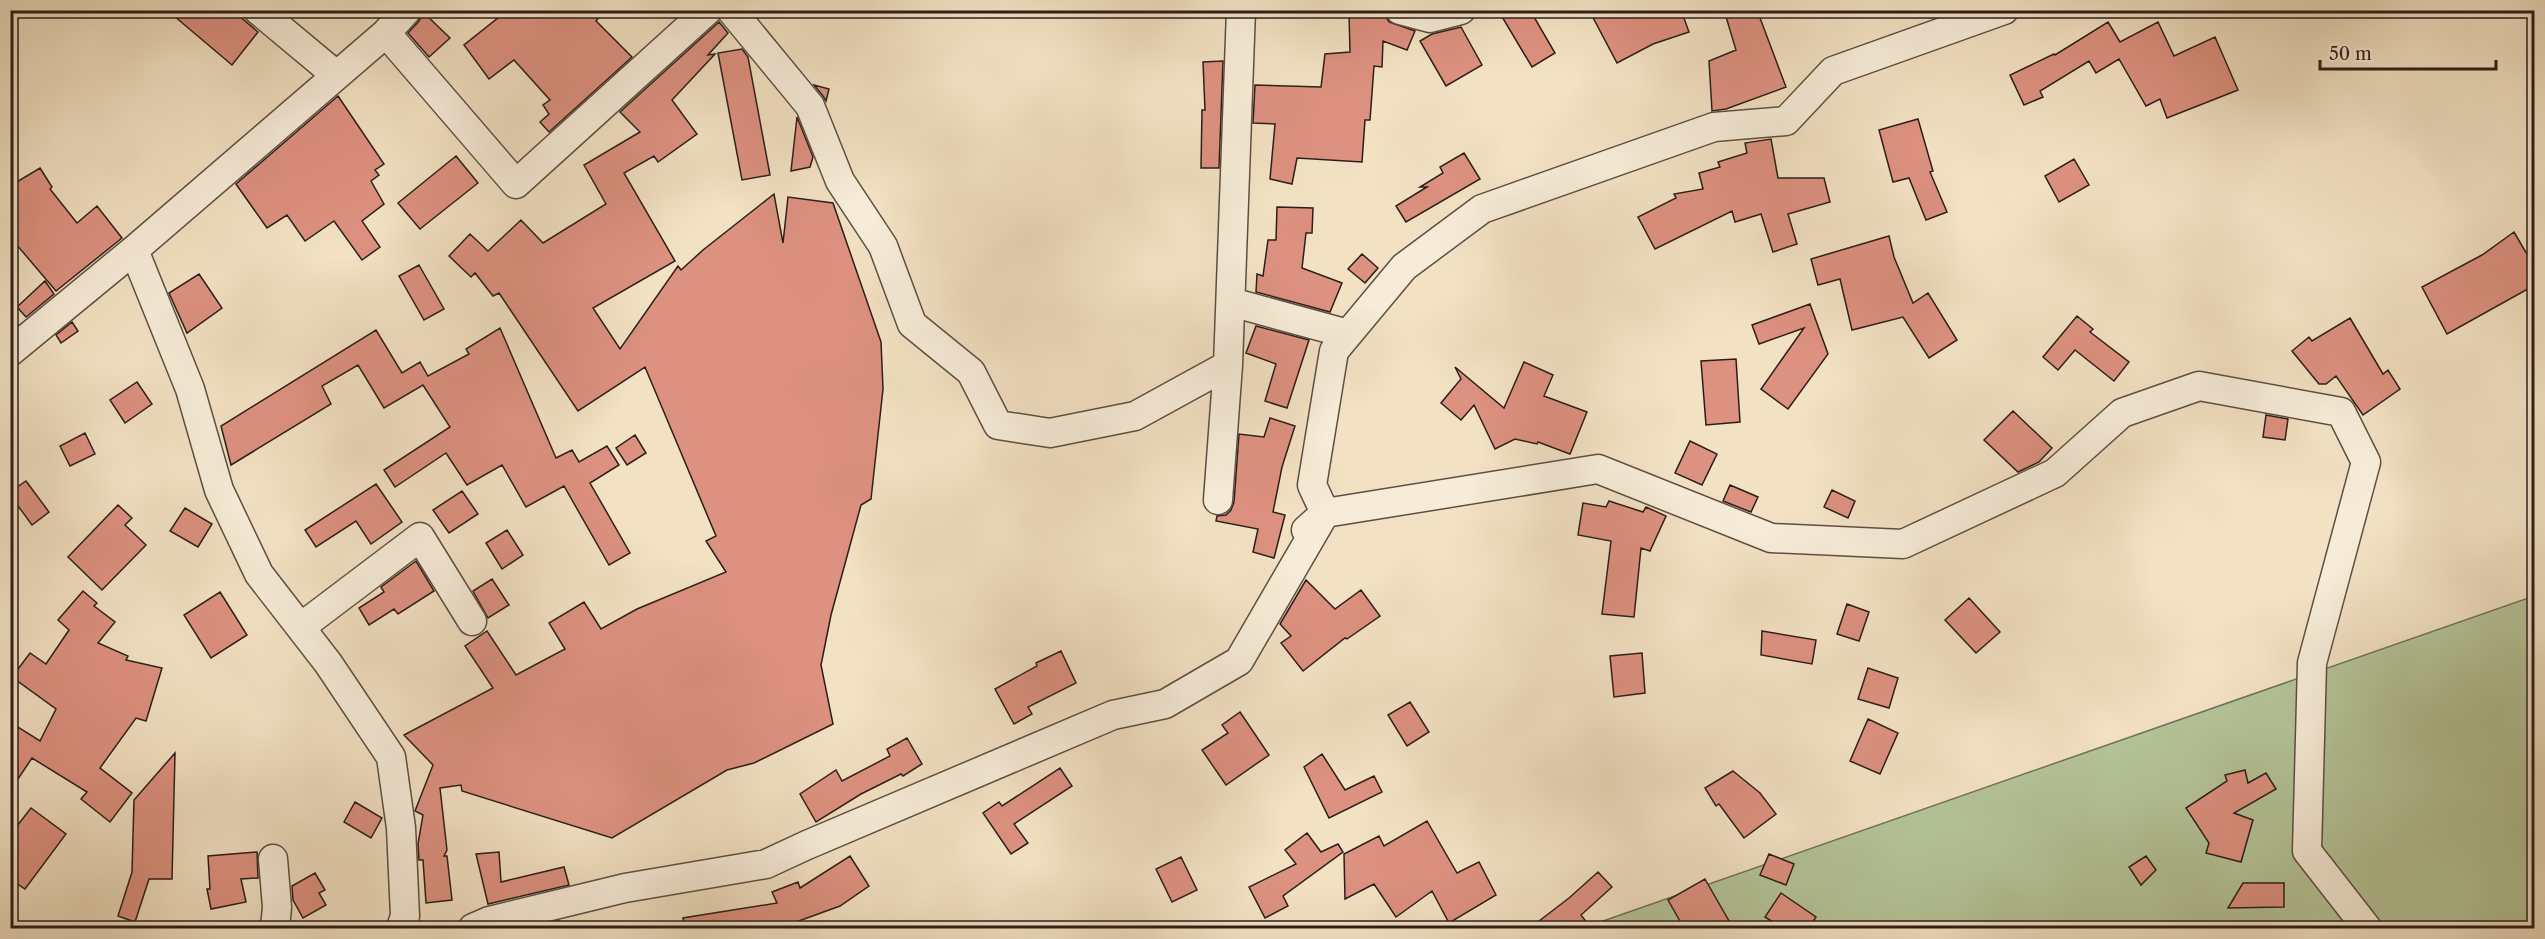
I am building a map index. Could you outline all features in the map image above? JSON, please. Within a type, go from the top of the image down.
[{"type":"street","points":[[258,10],[336,75]]},
{"type":"street","points":[[10,352],[134,250],[386,33],[407,10]]},
{"type":"street","points":[[386,33],[516,184],[708,10]]},
{"type":"street","points":[[732,10],[810,106],[840,181],[883,246],[912,324],[971,372],[998,425],[1050,433],[1135,416],[1228,365]]},
{"type":"street","points":[[1218,500],[1231,302],[1241,10]]},
{"type":"street","points":[[1400,10],[1430,18],[1461,10]]},
{"type":"street","points":[[473,928],[489,921],[625,888],[766,864],[1113,715],[1166,704],[1239,661],[1316,521],[1312,485],[1334,351],[1404,267],[1482,209],[1714,127],[1786,121],[1833,71],[2004,10]]},
{"type":"street","points":[[134,250],[190,389],[219,490],[259,574],[328,663],[391,757],[401,828],[405,916],[401,928]]},
{"type":"street","points":[[1231,302],[1348,334]]},
{"type":"street","points":[[1316,521],[1598,469],[1771,538],[1903,544],[2055,473],[2122,413],[2199,386],[2341,412],[2366,462],[2312,663],[2307,851],[2367,928]]},
{"type":"street","points":[[301,627],[420,537],[472,621]]},
{"type":"street","points":[[273,859],[277,907],[275,928]]},
{"type":"green space","points":[[2534,596],[2534,928],[1583,928]]},
{"type":"building","points":[[167,10],[232,10],[258,32],[232,65]]},
{"type":"building","points":[[508,10],[605,10],[596,21],[632,57],[549,132],[540,122],[549,114],[543,105],[550,100],[514,60],[489,79],[464,45]]},
{"type":"building","points":[[1498,10],[1530,10],[1555,53],[1532,67]]},
{"type":"building","points":[[1589,10],[1681,10],[1689,32],[1653,44],[1617,63]]},
{"type":"building","points":[[1724,10],[1757,10],[1786,87],[1726,109],[1712,111],[1709,61],[1736,50]]},
{"type":"building","points":[[423,12],[450,38],[429,57],[408,33],[419,21]]},
{"type":"building","points":[[1361,12],[1384,13],[1389,22],[1415,31],[1407,50],[1383,41],[1382,67],[1374,66],[1370,120],[1365,120],[1362,162],[1297,158],[1292,184],[1270,179],[1275,124],[1253,123],[1255,85],[1321,87],[1325,54],[1350,52],[1349,14],[1360,15]]},
{"type":"building","points":[[719,22],[728,33],[708,55],[715,54],[672,100],[697,134],[658,162],[654,156],[624,173],[675,261],[593,308],[620,349],[678,266],[681,270],[774,194],[783,243],[788,197],[833,203],[881,342],[883,389],[871,499],[861,505],[831,615],[821,665],[833,724],[754,763],[727,770],[612,838],[462,791],[461,785],[440,788],[447,850],[444,856],[447,856],[452,900],[426,903],[423,860],[419,860],[418,844],[423,815],[415,811],[433,765],[404,735],[493,688],[465,646],[487,631],[516,675],[565,649],[549,623],[584,602],[601,629],[637,609],[726,572],[706,541],[716,536],[645,367],[578,411],[499,293],[493,296],[475,273],[471,277],[449,256],[470,234],[488,251],[521,220],[543,243],[606,204],[584,165],[640,132],[620,112]]},
{"type":"building","points":[[2108,22],[2120,42],[2158,22],[2174,56],[2215,37],[2238,90],[2167,118],[2160,99],[2146,106],[2119,59],[2096,73],[2089,61],[2040,91],[2043,97],[2024,105],[2010,75],[2055,55]]},
{"type":"building","points":[[1461,27],[1482,65],[1446,86],[1420,41],[1432,34]]},
{"type":"building","points":[[742,49],[748,57],[770,175],[742,180],[718,53]]},
{"type":"building","points":[[1223,61],[1219,168],[1201,168],[1202,110],[1205,110],[1203,62]]},
{"type":"building","points":[[814,85],[829,89],[826,101],[823,96]]},
{"type":"building","points":[[338,96],[384,164],[375,170],[379,175],[371,181],[384,204],[362,221],[380,247],[362,260],[334,221],[305,241],[287,215],[267,228],[236,184]]},
{"type":"building","points":[[797,117],[813,157],[810,167],[791,171]]},
{"type":"building","points":[[1918,119],[1933,171],[1930,172],[1947,212],[1926,220],[1909,178],[1893,182],[1879,130]]},
{"type":"building","points":[[1771,139],[1778,178],[1824,178],[1830,202],[1788,214],[1797,244],[1773,252],[1761,214],[1735,222],[1732,211],[1655,249],[1638,217],[1676,198],[1674,194],[1703,189],[1699,173],[1720,167],[1718,162],[1747,153],[1745,143]]},
{"type":"building","points":[[1464,153],[1480,179],[1406,222],[1396,206],[1427,187],[1420,187],[1443,173],[1440,167]]},
{"type":"building","points":[[456,156],[478,183],[420,229],[398,203]]},
{"type":"building","points":[[2074,159],[2089,185],[2059,202],[2045,176]]},
{"type":"building","points":[[40,168],[52,187],[50,189],[77,223],[97,206],[122,238],[56,291],[10,237],[10,186]]},
{"type":"building","points":[[1277,207],[1313,208],[1312,233],[1306,233],[1302,268],[1342,283],[1330,312],[1256,292],[1257,274],[1263,276],[1268,240],[1276,240]]},
{"type":"building","points":[[2514,232],[2535,268],[2535,285],[2447,334],[2422,287],[2482,255]]},
{"type":"building","points":[[1889,236],[1894,257],[1913,303],[1928,293],[1957,340],[1929,358],[1903,317],[1852,330],[1840,279],[1818,285],[1811,259]]},
{"type":"building","points":[[1362,254],[1378,268],[1365,283],[1348,269]]},
{"type":"building","points":[[419,265],[444,309],[424,320],[399,276]]},
{"type":"building","points":[[199,274],[222,308],[187,333],[169,293]]},
{"type":"building","points":[[45,281],[54,294],[26,317],[17,307]]},
{"type":"building","points":[[1810,304],[1828,354],[1788,409],[1761,389],[1804,328],[1759,344],[1752,325]]},
{"type":"building","points":[[2077,316],[2093,329],[2090,332],[2129,362],[2114,381],[2075,350],[2058,370],[2043,357]]},
{"type":"building","points":[[2350,318],[2383,374],[2388,370],[2400,389],[2363,415],[2336,376],[2326,384],[2319,384],[2292,351],[2309,337],[2312,341]]},
{"type":"building","points":[[72,322],[78,331],[61,343],[56,335]]},
{"type":"building","points":[[1256,326],[1309,340],[1287,408],[1265,401],[1276,364],[1246,353]]},
{"type":"building","points":[[500,328],[556,458],[572,450],[579,462],[607,446],[619,465],[590,483],[630,553],[609,565],[564,486],[526,507],[502,465],[467,485],[446,453],[395,487],[384,470],[450,427],[423,385],[384,408],[358,365],[322,386],[331,404],[231,465],[221,426],[376,330],[402,373],[420,362],[428,376],[469,354],[466,349]]},
{"type":"building","points":[[1736,359],[1740,422],[1706,425],[1701,361]]},
{"type":"building","points":[[1524,362],[1553,375],[1544,396],[1587,412],[1570,454],[1538,442],[1537,444],[1515,439],[1495,449],[1474,405],[1461,420],[1441,403],[1461,379],[1455,367],[1504,408]]},
{"type":"building","points":[[137,382],[152,404],[125,423],[110,400]]},
{"type":"building","points":[[2013,411],[2052,448],[2039,462],[2018,472],[1984,440]]},
{"type":"building","points":[[2266,415],[2288,419],[2285,440],[2263,437]]},
{"type":"building","points":[[1270,418],[1295,426],[1282,467],[1273,512],[1285,515],[1274,558],[1253,552],[1258,529],[1216,521],[1217,516],[1226,515],[1231,510],[1234,502],[1239,434],[1264,437]]},
{"type":"building","points":[[85,433],[95,454],[70,466],[60,446]]},
{"type":"building","points":[[635,435],[646,453],[627,465],[616,448]]},
{"type":"building","points":[[1690,441],[1717,454],[1702,485],[1675,473]]},
{"type":"building","points":[[26,481],[49,512],[32,525],[10,495],[10,492]]},
{"type":"building","points":[[376,484],[402,522],[371,544],[356,521],[316,547],[305,530]]},
{"type":"building","points":[[1730,485],[1758,497],[1751,512],[1723,501]]},
{"type":"building","points":[[1832,490],[1855,501],[1848,518],[1824,507]]},
{"type":"building","points":[[462,491],[478,514],[449,533],[433,510]]},
{"type":"building","points":[[1609,501],[1643,512],[1646,507],[1666,516],[1650,551],[1641,548],[1634,617],[1602,614],[1611,541],[1578,535],[1583,503],[1606,507]]},
{"type":"building","points":[[118,505],[132,518],[125,525],[146,545],[102,590],[68,557]]},
{"type":"building","points":[[185,508],[212,524],[198,547],[170,531]]},
{"type":"building","points":[[507,530],[523,555],[502,569],[486,543]]},
{"type":"building","points":[[416,561],[434,591],[398,614],[394,609],[369,625],[359,608],[384,592],[381,587]]},
{"type":"building","points":[[492,579],[509,605],[488,618],[473,591]]},
{"type":"building","points":[[1306,580],[1335,609],[1361,590],[1380,616],[1347,639],[1345,638],[1303,671],[1281,643],[1291,636],[1280,624]]},
{"type":"building","points":[[83,591],[97,603],[94,606],[115,622],[98,643],[128,656],[126,660],[162,668],[146,721],[136,718],[100,768],[132,793],[110,822],[81,799],[87,792],[32,758],[10,791],[10,722],[40,741],[56,709],[12,677],[30,653],[46,664],[69,630],[58,620]]},
{"type":"building","points":[[220,592],[247,635],[211,658],[184,615]]},
{"type":"building","points":[[1969,598],[2000,632],[1976,653],[1945,620]]},
{"type":"building","points":[[1847,604],[1869,612],[1859,641],[1837,634]]},
{"type":"building","points":[[1762,631],[1816,640],[1812,664],[1761,655]]},
{"type":"building","points":[[1061,651],[1076,683],[1028,707],[1032,714],[1014,724],[995,689],[1037,666],[1036,663]]},
{"type":"building","points":[[1642,653],[1645,693],[1614,697],[1610,656]]},
{"type":"building","points":[[1868,668],[1898,678],[1889,708],[1858,699]]},
{"type":"building","points":[[1410,702],[1429,732],[1407,746],[1388,715]]},
{"type":"building","points":[[1240,712],[1269,755],[1226,785],[1202,750],[1228,733],[1222,725]]},
{"type":"building","points":[[1868,719],[1898,733],[1880,774],[1850,761]]},
{"type":"building","points":[[907,738],[922,764],[903,776],[901,774],[861,794],[816,822],[800,794],[836,770],[842,781],[890,756],[887,749]]},
{"type":"building","points":[[175,753],[172,879],[149,879],[135,922],[118,916],[132,872],[134,800]]},
{"type":"building","points":[[1322,754],[1345,790],[1374,776],[1382,792],[1329,818],[1304,767]]},
{"type":"building","points":[[1060,768],[1072,786],[1014,824],[1028,843],[1011,854],[983,813],[999,802],[1002,806]]},
{"type":"building","points":[[2245,770],[2248,783],[2266,773],[2276,789],[2234,813],[2253,820],[2241,862],[2206,853],[2209,843],[2186,808],[2227,781],[2225,775]]},
{"type":"building","points":[[1733,771],[1760,793],[1776,814],[1744,838],[1719,804],[1716,806],[1705,788]]},
{"type":"building","points":[[355,802],[382,818],[371,838],[344,822]]},
{"type":"building","points":[[31,808],[66,834],[25,889],[10,879],[10,835]]},
{"type":"building","points":[[1427,821],[1457,873],[1479,862],[1496,895],[1449,923],[1432,891],[1396,917],[1374,884],[1345,899],[1344,854],[1379,836],[1384,846]]},
{"type":"building","points":[[1307,833],[1321,852],[1338,844],[1343,852],[1283,896],[1288,906],[1265,918],[1249,887],[1296,864],[1285,850]]},
{"type":"building","points":[[257,852],[258,878],[241,879],[246,902],[211,909],[207,889],[210,889],[208,856]]},
{"type":"building","points":[[499,852],[501,882],[564,867],[569,885],[488,904],[476,854]]},
{"type":"building","points":[[1769,854],[1794,864],[1786,885],[1760,875]]},
{"type":"building","points":[[850,856],[869,886],[840,906],[785,926],[784,923],[748,928],[684,928],[683,918],[777,903],[772,892],[798,882],[800,888]]},
{"type":"building","points":[[2146,856],[2156,870],[2141,885],[2129,867]]},
{"type":"building","points":[[1181,857],[1197,890],[1172,902],[1156,869]]},
{"type":"building","points":[[1598,872],[1612,887],[1581,915],[1591,928],[1530,928],[1569,898]]},
{"type":"building","points":[[315,873],[325,890],[319,893],[326,905],[303,918],[293,900],[292,886]]},
{"type":"building","points":[[1705,879],[1733,928],[1684,928],[1668,900]]},
{"type":"building","points":[[2243,883],[2284,883],[2284,907],[2228,908]]},
{"type":"building","points":[[1781,893],[1816,917],[1809,928],[1782,928],[1765,917]]},
{"type":"building","points":[[559,921],[558,928],[528,928]]}]
